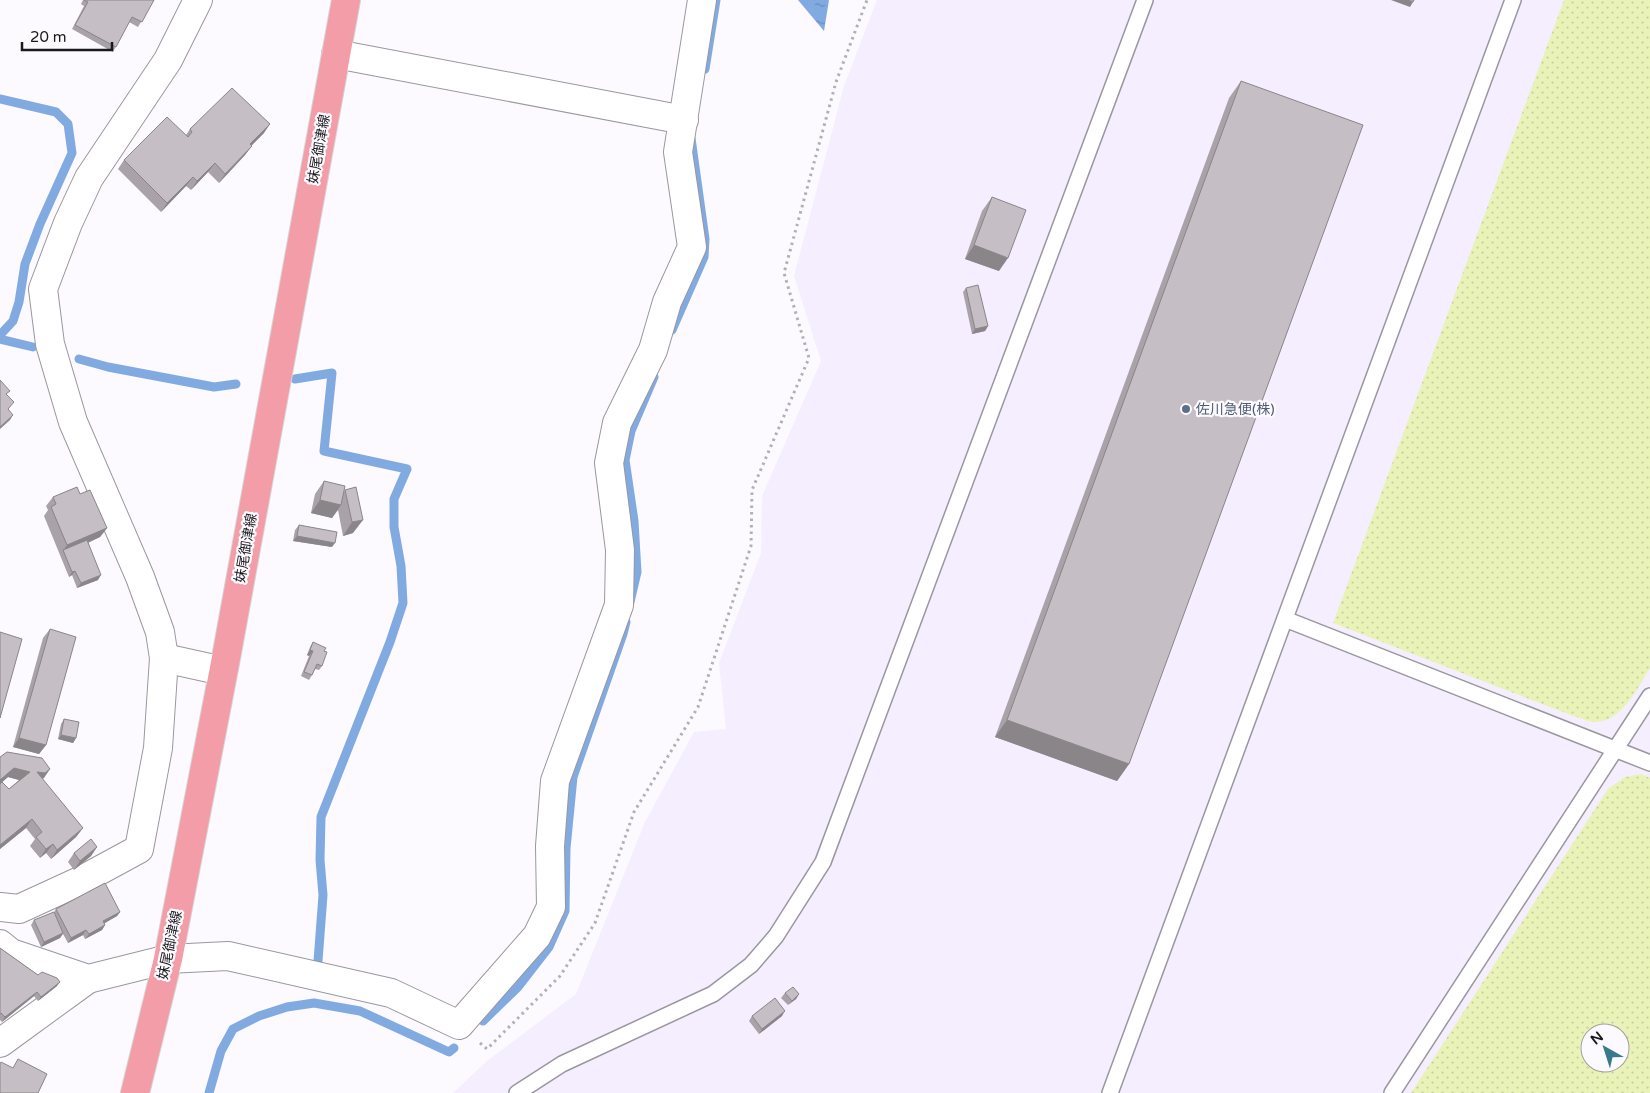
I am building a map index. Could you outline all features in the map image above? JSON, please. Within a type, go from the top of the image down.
[{"type":"main road","name":"妹尾御津線","points":[[135,1093],[168,959],[223,671],[346,0]]},
{"type":"street","points":[[0,907],[19,909],[80,881],[139,849],[158,748],[164,658],[160,632],[140,576],[72,422],[50,344],[43,289],[68,223],[89,178],[168,60],[198,0]]},
{"type":"street","points":[[0,1043],[88,979],[168,959],[228,956],[391,993],[459,1024],[537,936],[551,907],[550,846],[555,781],[619,605],[620,550],[609,463],[617,423],[653,350],[668,302],[692,247],[678,152],[702,0]]},
{"type":"street","points":[[336,54],[684,120]]},
{"type":"street","points":[[164,658],[223,671]]},
{"type":"street","points":[[0,944],[11,953],[88,979]]},
{"type":"lane","points":[[517,1093],[562,1064],[713,994],[751,965],[776,936],[823,862],[1145,0]]},
{"type":"lane","points":[[1110,1093],[1513,0]]},
{"type":"lane","points":[[1285,619],[1650,763]]},
{"type":"lane","points":[[1392,1093],[1650,696]]},
{"type":"path","points":[[459,1024],[487,1049],[560,976],[595,923],[634,812],[698,707],[751,546],[752,490],[809,358],[784,273],[836,82],[867,0]]},
{"type":"shaded area","points":[[877,0],[1650,0],[1650,1093],[453,1093],[487,1061],[576,994],[645,822],[694,732],[726,729],[719,663],[761,553],[762,496],[821,361],[794,276],[844,86]]},
{"type":"green space","points":[[1564,0],[1650,0],[1650,668],[1621,710],[1605,720],[1595,722],[1576,717],[1333,623]]},
{"type":"green space","points":[[1641,774],[1650,778],[1650,1093],[1411,1093],[1608,789],[1625,777]]},
{"type":"water","points":[[798,0],[829,0],[824,31]]},
{"type":"building","points":[[84,0],[154,0],[142,22],[132,17],[116,47],[75,25],[88,2]]},
{"type":"building","points":[[1241,81],[1363,125],[1129,764],[1007,720]]},
{"type":"building","points":[[232,88],[270,124],[225,174],[215,163],[197,181],[193,177],[167,203],[124,160],[167,117],[188,137],[192,132],[190,129]]},
{"type":"building","points":[[992,197],[1026,210],[1008,258],[974,245]]},
{"type":"building","points":[[978,285],[988,326],[975,329],[966,288]]},
{"type":"building","points":[[0,380],[10,391],[6,394],[14,402],[8,409],[13,415],[0,427]]},
{"type":"building","points":[[324,481],[345,486],[341,505],[320,500]]},
{"type":"building","points":[[77,487],[80,494],[90,490],[107,528],[67,545],[51,507],[56,504],[53,497]]},
{"type":"building","points":[[356,487],[363,520],[352,522],[345,490]]},
{"type":"building","points":[[299,525],[337,532],[335,543],[297,536]]},
{"type":"building","points":[[87,540],[101,575],[81,583],[75,571],[72,572],[63,550]]},
{"type":"building","points":[[50,629],[76,637],[46,745],[19,738]]},
{"type":"building","points":[[0,632],[22,639],[0,718]]},
{"type":"building","points":[[313,642],[326,648],[324,651],[327,652],[322,666],[317,664],[312,675],[304,672],[313,651],[310,650]]},
{"type":"building","points":[[64,719],[79,722],[76,738],[61,735]]},
{"type":"building","points":[[7,752],[42,758],[50,769],[45,773],[37,772],[83,828],[57,850],[53,844],[46,849],[36,837],[42,832],[32,819],[0,845],[0,784],[2,782],[9,789],[30,772],[14,768],[0,780],[0,757]]},
{"type":"building","points":[[91,839],[97,847],[80,861],[74,853]]},
{"type":"building","points":[[105,883],[120,912],[103,921],[105,925],[89,934],[86,930],[71,938],[56,909]]},
{"type":"building","points":[[54,912],[63,933],[44,942],[34,920]]},
{"type":"building","points":[[0,948],[38,975],[42,972],[57,978],[60,982],[41,997],[37,992],[5,1017],[0,1014]]},
{"type":"building","points":[[793,987],[799,994],[792,1001],[785,993]]},
{"type":"building","points":[[775,998],[785,1011],[762,1029],[752,1016]]},
{"type":"building","points":[[18,1059],[47,1074],[38,1093],[0,1093],[1,1062],[13,1068]]},
{"type":"waterway","points":[[705,69],[716,0]]},
{"type":"waterway","points":[[0,99],[56,112],[68,124],[72,153],[40,224],[25,264],[19,302],[13,321],[0,335]]},
{"type":"waterway","points":[[672,330],[704,257],[705,239],[691,138]]},
{"type":"waterway","points":[[0,339],[33,347]]},
{"type":"waterway","points":[[79,359],[108,367],[214,387],[236,384]]},
{"type":"waterway","points":[[295,379],[332,373],[324,451],[407,469],[394,499],[394,527],[401,566],[403,603],[390,642],[321,817],[320,860],[323,895],[318,961]]},
{"type":"waterway","points":[[630,602],[637,572],[634,521],[625,460],[631,431],[654,377]]},
{"type":"waterway","points":[[483,1021],[518,987],[549,947],[565,911],[566,848],[573,777],[626,622]]},
{"type":"waterway","points":[[209,1093],[221,1051],[233,1029],[259,1016],[287,1007],[314,1003],[360,1011],[449,1052],[454,1048]]},
{"type":"place","name":"佐川急便(株)","points":[[1186,409]]}]
